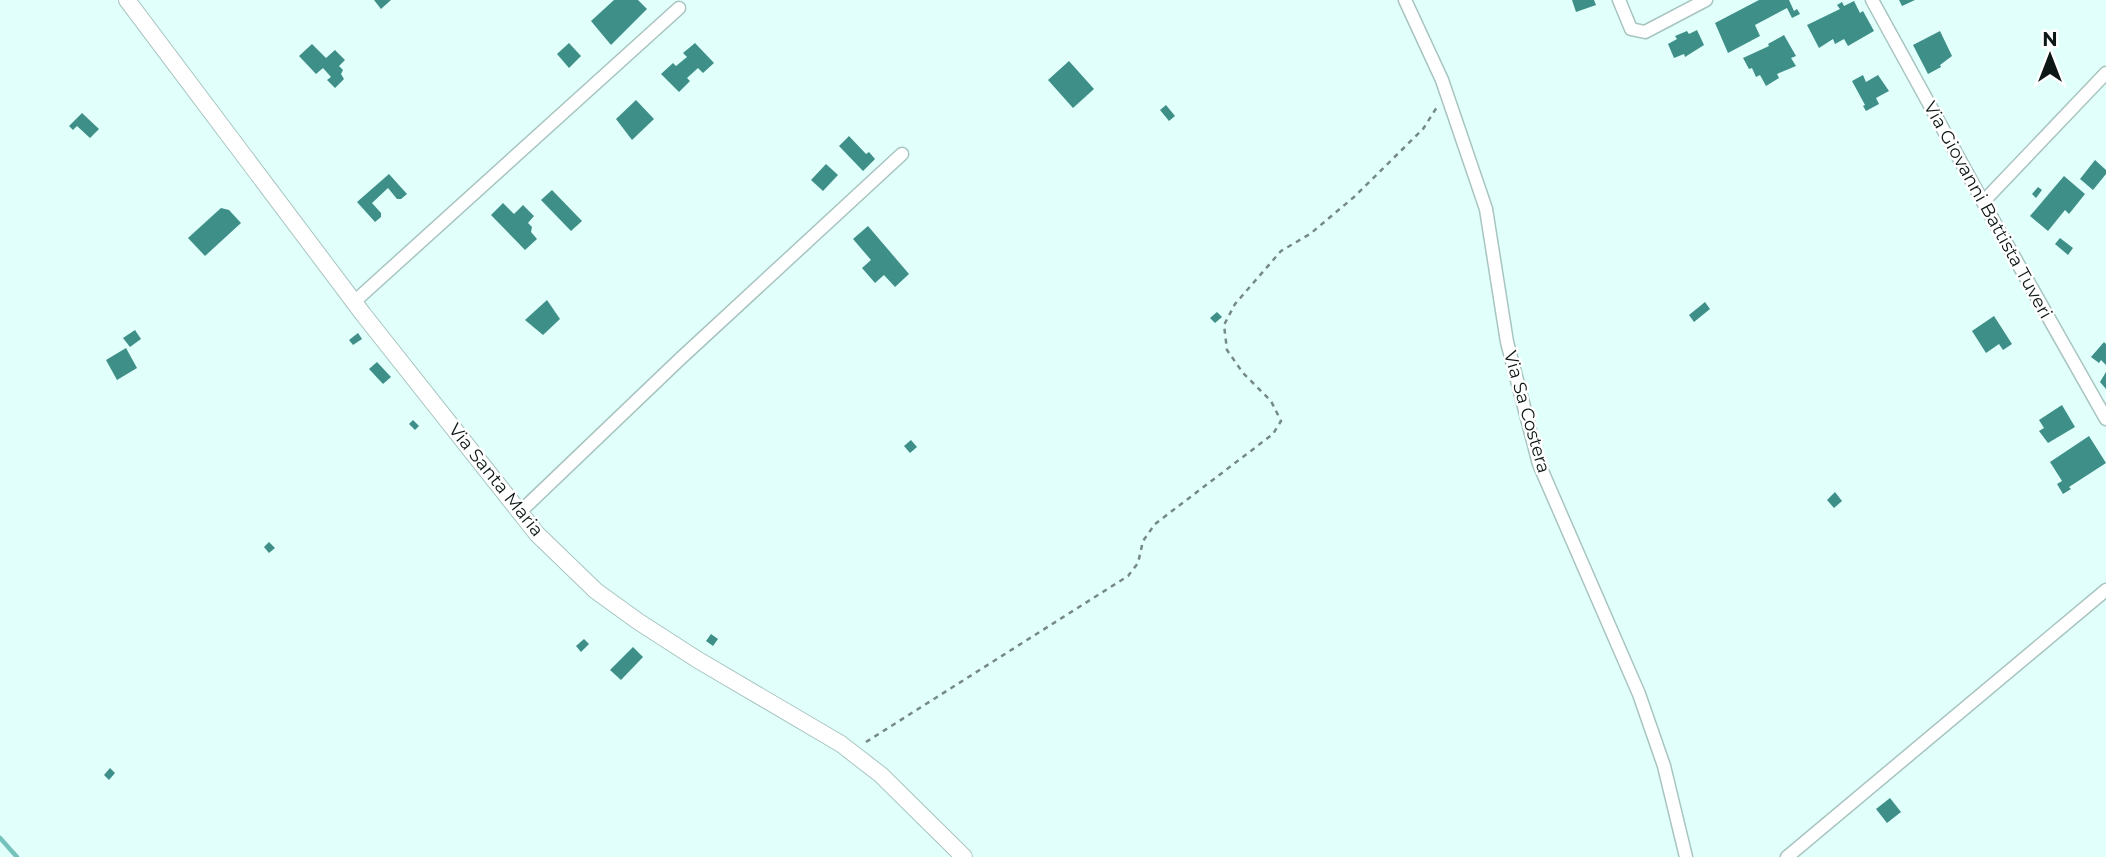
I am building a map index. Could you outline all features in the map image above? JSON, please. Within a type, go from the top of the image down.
[{"type":"street","name":"Via Santa Maria","points":[[127,0],[354,302],[537,534],[596,591],[698,660],[851,752],[881,775],[964,857]]},
{"type":"street","name":"Via Sa Costera","points":[[1405,0],[1447,94],[1486,209],[1507,342],[1539,464],[1639,694],[1664,766],[1686,857]]},
{"type":"street","points":[[1619,0],[1631,29],[1645,32],[1706,0]]},
{"type":"street","name":"Via Giovanni Battista Tuveri","points":[[1872,0],[2106,419]]},
{"type":"street","points":[[354,302],[679,8]]},
{"type":"street","points":[[1983,202],[2106,73]]},
{"type":"street","points":[[520,512],[680,359],[902,155]]},
{"type":"street","points":[[1787,857],[2106,590]]},
{"type":"path","points":[[851,752],[1128,576],[1138,563],[1143,541],[1155,524],[1273,434],[1280,421],[1271,401],[1243,373],[1227,350],[1224,325],[1235,304],[1281,251],[1310,234],[1345,204],[1423,129],[1447,94]]},
{"type":"building","points":[[374,0],[391,0],[381,9]]},
{"type":"building","points":[[614,0],[638,0],[647,9],[611,45],[591,21]]},
{"type":"building","points":[[1572,0],[1594,0],[1596,5],[1576,12]]},
{"type":"building","points":[[1759,0],[1789,0],[1794,11],[1797,9],[1800,14],[1792,18],[1787,8],[1755,25],[1760,36],[1728,53],[1715,23]]},
{"type":"building","points":[[1899,0],[1915,0],[1902,6]]},
{"type":"building","points":[[1854,1],[1874,31],[1848,46],[1844,39],[1835,44],[1833,39],[1819,48],[1807,25],[1840,9],[1837,5],[1842,2],[1844,6]]},
{"type":"building","points":[[1697,30],[1704,45],[1685,57],[1684,54],[1674,58],[1668,44],[1677,39],[1675,36]]},
{"type":"building","points":[[1940,31],[1952,56],[1940,65],[1941,67],[1928,74],[1913,45]]},
{"type":"building","points":[[1784,35],[1796,56],[1791,58],[1796,66],[1777,74],[1779,78],[1766,86],[1760,75],[1756,77],[1752,68],[1749,69],[1743,58],[1769,46],[1768,44]]},
{"type":"building","points":[[569,43],[581,56],[569,68],[557,54]]},
{"type":"building","points":[[695,43],[714,63],[703,73],[698,68],[687,78],[690,81],[679,92],[661,74],[673,63],[676,66],[687,57],[683,53]]},
{"type":"building","points":[[312,44],[326,58],[335,50],[345,60],[339,66],[343,70],[341,74],[344,79],[335,88],[327,80],[331,77],[323,68],[316,74],[299,56]]},
{"type":"building","points":[[1069,61],[1094,89],[1073,108],[1048,80]]},
{"type":"building","points":[[1863,75],[1866,82],[1878,75],[1889,91],[1876,98],[1879,104],[1866,111],[1852,81]]},
{"type":"building","points":[[636,100],[654,119],[632,140],[616,119]]},
{"type":"building","points":[[1166,105],[1175,116],[1169,121],[1160,110]]},
{"type":"building","points":[[82,113],[99,129],[90,138],[77,126],[73,130],[69,126]]},
{"type":"building","points":[[849,136],[866,154],[869,152],[875,159],[863,171],[839,146]]},
{"type":"building","points":[[2095,160],[2106,170],[2106,174],[2093,190],[2080,179]]},
{"type":"building","points":[[826,164],[838,175],[823,191],[811,180]]},
{"type":"building","points":[[389,174],[407,194],[397,199],[388,188],[372,203],[381,213],[381,217],[375,222],[357,202]]},
{"type":"building","points":[[2064,176],[2085,194],[2069,214],[2065,210],[2048,231],[2030,216]]},
{"type":"building","points":[[2038,187],[2042,190],[2036,198],[2032,194]]},
{"type":"building","points":[[552,190],[582,221],[571,231],[541,200]]},
{"type":"building","points":[[503,203],[514,214],[523,205],[534,216],[528,223],[537,239],[525,250],[491,215]]},
{"type":"building","points":[[221,208],[229,210],[241,223],[205,256],[188,238]]},
{"type":"building","points":[[868,226],[909,274],[895,287],[884,275],[875,283],[862,268],[871,260],[853,239]]},
{"type":"building","points":[[2060,238],[2073,248],[2068,255],[2055,244]]},
{"type":"building","points":[[547,300],[560,319],[543,335],[525,320]]},
{"type":"building","points":[[1705,302],[1710,309],[1694,322],[1689,315]]},
{"type":"building","points":[[1217,312],[1222,317],[1215,323],[1210,318]]},
{"type":"building","points":[[1994,316],[2012,344],[2003,350],[1999,344],[1986,353],[1972,331]]},
{"type":"building","points":[[135,330],[141,339],[130,347],[123,338]]},
{"type":"building","points":[[358,333],[362,339],[353,345],[349,340]]},
{"type":"building","points":[[2104,342],[2106,344],[2106,365],[2091,357]]},
{"type":"building","points":[[126,348],[137,368],[117,380],[106,360]]},
{"type":"building","points":[[377,362],[391,377],[383,384],[369,369]]},
{"type":"building","points":[[2106,372],[2106,389],[2100,382]]},
{"type":"building","points":[[2062,405],[2075,427],[2048,443],[2039,431],[2044,428],[2039,420]]},
{"type":"building","points":[[413,420],[419,426],[415,430],[409,424]]},
{"type":"building","points":[[2089,436],[2106,463],[2069,487],[2071,489],[2063,494],[2057,484],[2062,481],[2050,462]]},
{"type":"building","points":[[911,440],[917,447],[910,453],[904,446]]},
{"type":"building","points":[[1835,492],[1842,501],[1834,508],[1827,500]]},
{"type":"building","points":[[269,542],[275,548],[269,553],[264,547]]},
{"type":"building","points":[[711,634],[718,639],[713,646],[706,641]]},
{"type":"building","points":[[584,639],[589,644],[581,652],[576,646]]},
{"type":"building","points":[[633,647],[643,657],[621,680],[610,670]]},
{"type":"building","points":[[110,768],[115,773],[109,780],[104,775]]},
{"type":"building","points":[[1890,798],[1901,812],[1887,823],[1876,809]]},
{"type":"waterway","points":[[0,838],[17,857]]}]
